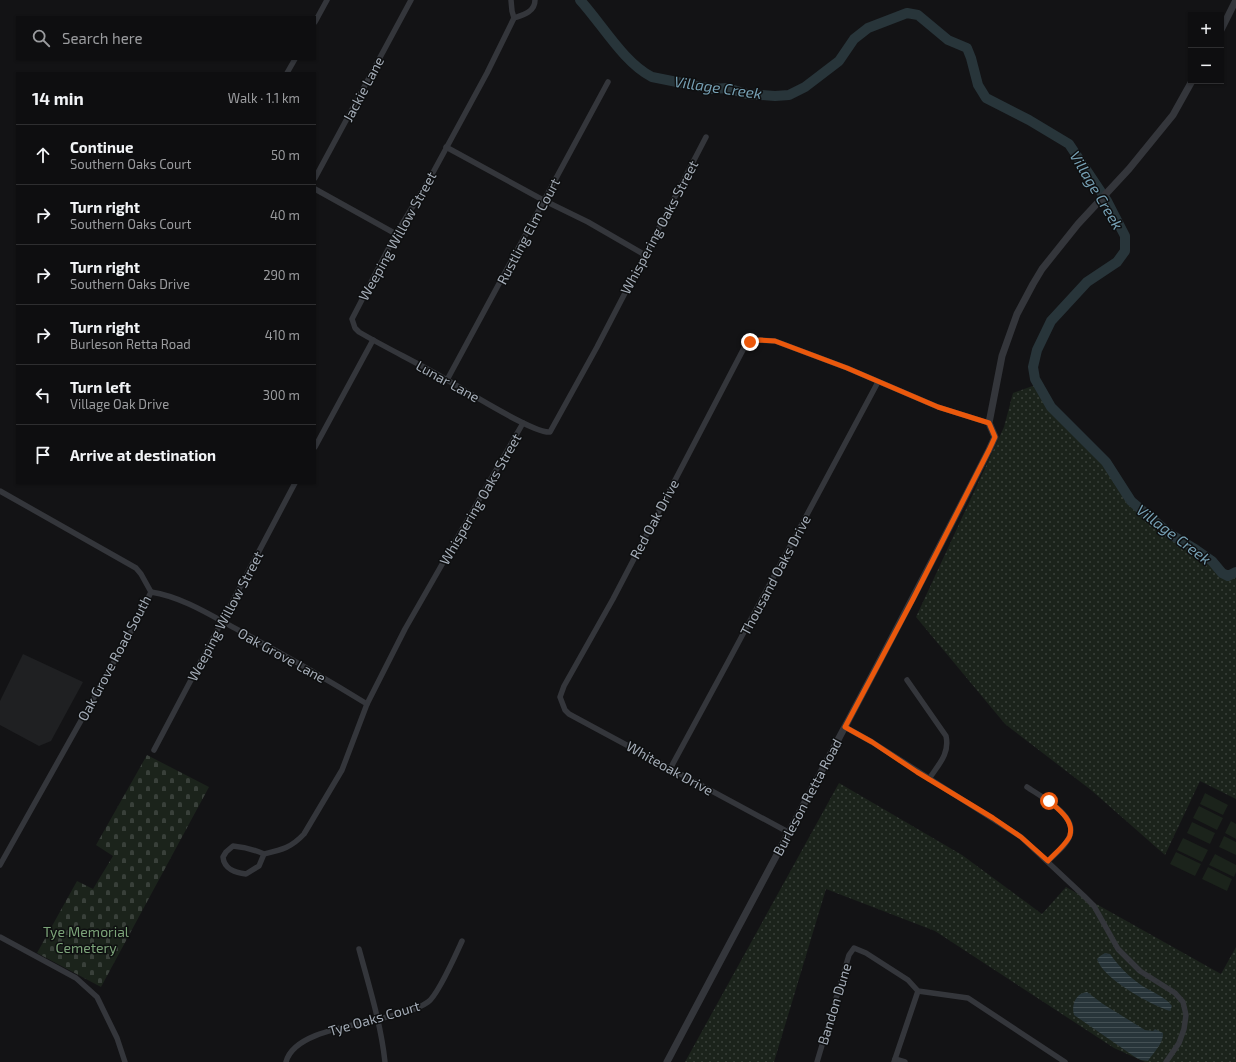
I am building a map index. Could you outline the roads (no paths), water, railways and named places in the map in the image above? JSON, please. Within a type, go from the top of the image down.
[{"type":"street","points":[[316,20],[327,0]]},
{"type":"street","name":"Jackie Lane","points":[[316,176],[411,0]]},
{"type":"street","points":[[511,0],[514,18],[528,13],[535,3],[535,0]]},
{"type":"street","points":[[1224,24],[1236,0]]},
{"type":"street","name":"Weeping Willow Street","points":[[373,340],[355,328],[352,319],[396,234],[430,178],[514,18]]},
{"type":"street","points":[[288,72],[294,60]]},
{"type":"street","name":"Rustling Elm Court","points":[[447,380],[608,82]]},
{"type":"street","name":"Burleson Retta Road","points":[[667,1062],[913,599],[989,450],[995,437],[989,423],[1002,356],[1017,314],[1042,269],[1078,224],[1118,182],[1173,115],[1190,84]]},
{"type":"street","name":"Whispering Oaks Street","points":[[264,854],[296,843],[304,834],[342,770],[367,704],[405,629],[523,423],[545,433],[550,432],[597,347],[706,137]]},
{"type":"street","points":[[446,146],[543,200],[588,222],[645,255]]},
{"type":"street","points":[[316,190],[396,234]]},
{"type":"street","points":[[316,445],[373,340]]},
{"type":"street","name":"Lunar Lane","points":[[373,340],[523,423]]},
{"type":"street","name":"Red Oak Drive","points":[[560,697],[744,348],[750,342],[760,340],[775,341],[847,368],[878,382]]},
{"type":"street","points":[[878,382],[938,407],[989,423]]},
{"type":"street","name":"Thousand Oaks Drive","points":[[670,768],[878,382]]},
{"type":"street","name":"Weeping Willow Street","points":[[154,750],[223,622],[294,484]]},
{"type":"street","name":"Oak Grove Road South","points":[[0,491],[136,568],[151,592],[138,619],[0,865]]},
{"type":"street","name":"Oak Grove Lane","points":[[151,592],[166,595],[223,622],[306,667],[367,704]]},
{"type":"street","points":[[908,680],[946,736],[948,745],[946,752],[929,779]]},
{"type":"street","name":"Whiteoak Drive","points":[[560,697],[562,706],[569,714],[788,832]]},
{"type":"street","points":[[845,727],[872,742],[1021,837],[1094,906],[1118,949],[1140,971],[1175,993],[1183,1002],[1186,1015],[1184,1029],[1179,1042],[1166,1062]]},
{"type":"street","points":[[1027,787],[1049,801],[1063,813],[1069,823],[1071,834],[1066,842],[1048,861]]},
{"type":"street","points":[[234,846],[244,846],[264,854],[259,866],[246,874],[230,869],[223,862],[226,852],[234,846]]},
{"type":"street","points":[[0,937],[76,978],[93,992],[97,996],[117,1038],[125,1062]]},
{"type":"street","name":"Tye Oaks Court","points":[[286,1062],[294,1047],[312,1036],[418,1008],[429,1001],[436,991],[462,941]]},
{"type":"street","name":"Bandon Dune","points":[[817,1062],[849,955],[854,948],[866,953],[902,976],[918,991]]},
{"type":"street","points":[[359,949],[377,1020],[385,1062]]},
{"type":"street","points":[[905,1062],[895,1060],[918,991],[968,998],[1065,1062]]},
{"type":"waterway","name":"Village Creek","points":[[580,0],[623,53],[642,71],[652,77],[712,89],[727,88],[747,94],[775,96],[789,95],[805,87],[839,61],[854,39],[868,28],[907,13],[918,15],[948,40],[967,48],[978,85],[986,98],[1029,120],[1069,144],[1107,201],[1125,236],[1125,251],[1117,262],[1087,282],[1051,321],[1037,350],[1033,367],[1035,379],[1051,407],[1106,462],[1131,501],[1170,534],[1212,561],[1222,573],[1228,576],[1236,572]]},
{"type":"park label","name":"Tye Memorial Cemetery","points":[[86,940]]}]
